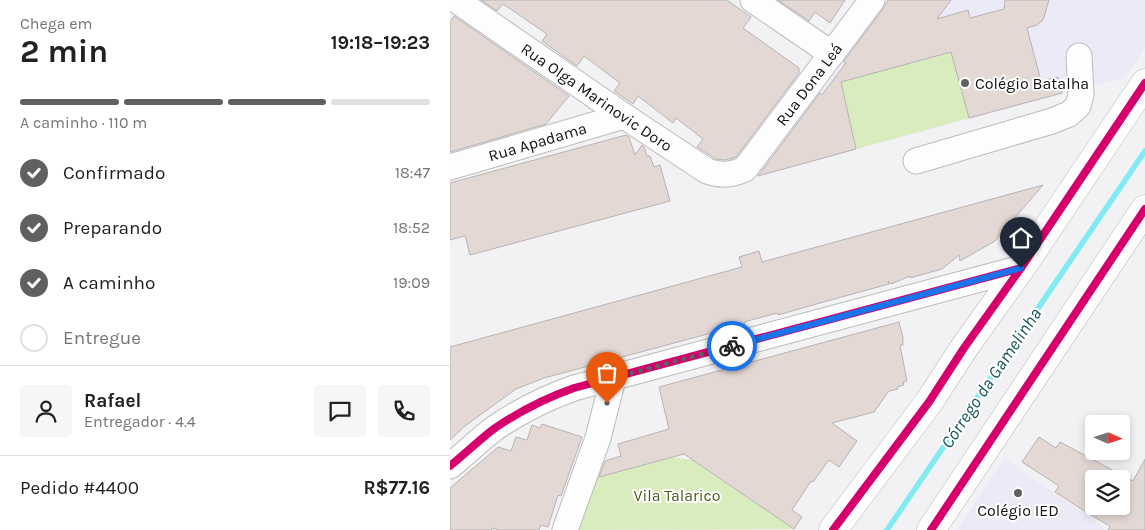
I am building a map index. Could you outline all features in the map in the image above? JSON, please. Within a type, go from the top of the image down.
[{"type":"main road","points":[[833,530],[928,402],[1021,268],[1145,83]]},
{"type":"main road","points":[[931,530],[1145,209]]},
{"type":"street","name":"Rua Olga Marinovic Doro","points":[[456,0],[707,171],[720,175],[733,174],[745,169]]},
{"type":"street","points":[[753,0],[832,54]]},
{"type":"street","name":"Rua Dona Leá","points":[[745,169],[872,0]]},
{"type":"street","points":[[916,161],[1069,114],[1077,108],[1080,101],[1078,56]]},
{"type":"street","name":"Rua Apadama","points":[[450,167],[624,116]]},
{"type":"street","points":[[450,466],[493,429],[517,413],[544,399],[574,388],[1021,268]]},
{"type":"street","points":[[565,530],[598,438],[613,378]]},
{"type":"shaded area","name":"Colégio Batalha","points":[[889,0],[1145,0],[1145,48],[1126,77],[758,176]]},
{"type":"shaded area","name":"Colégio IED","points":[[1004,458],[1104,528],[1103,530],[957,530]]},
{"type":"green space","points":[[951,52],[969,118],[856,149],[841,82]]},
{"type":"green space","name":"Vila Talarico","points":[[671,457],[692,460],[794,529],[578,530],[596,478]]},
{"type":"building","points":[[481,0],[727,0],[751,17],[743,28],[799,68],[799,73],[736,157],[725,160],[716,159],[697,147],[703,139],[676,118],[673,123],[638,96],[633,104],[614,91],[620,83],[584,56],[577,66],[542,41],[547,34],[503,4],[497,11]]},
{"type":"building","points":[[778,0],[845,0],[830,23],[815,12],[809,21]]},
{"type":"building","points":[[888,0],[951,0],[937,19],[968,10],[970,18],[1004,9],[1005,0],[1049,0],[1043,20],[1037,25],[1027,28],[1041,81],[1058,77],[1062,93],[969,118],[951,52],[841,82],[856,149],[758,176],[820,93],[822,95],[846,63],[844,61]]},
{"type":"building","points":[[454,16],[569,96],[546,124],[450,152],[450,22]]},
{"type":"building","points":[[626,135],[629,137],[635,155],[642,145],[647,156],[650,156],[654,167],[660,165],[670,201],[470,255],[465,236],[450,240],[450,183]]},
{"type":"building","points":[[1043,185],[995,241],[960,261],[959,255],[942,269],[910,278],[910,276],[891,284],[888,281],[889,284],[544,378],[516,389],[465,426],[450,440],[450,347],[742,267],[739,257],[759,251],[762,262]]},
{"type":"building","points":[[899,322],[903,338],[903,345],[900,345],[907,381],[903,382],[904,385],[897,387],[898,389],[889,391],[874,412],[832,423],[857,441],[839,467],[829,460],[813,482],[811,481],[792,510],[802,517],[794,529],[684,454],[599,477],[605,461],[621,456],[618,444],[669,429],[659,387]]},
{"type":"building","points":[[542,424],[582,437],[561,496],[558,495],[548,527],[541,525],[539,530],[499,530],[492,528],[491,530],[450,530],[450,488],[498,447],[511,451],[516,437],[527,440],[532,425],[540,428]]},
{"type":"building","points":[[1039,437],[1056,448],[1060,442],[1085,455],[1085,460],[1094,460],[1112,470],[1085,470],[1085,511],[1055,492],[1059,486],[1022,462]]},
{"type":"building","points":[[1145,459],[1145,530],[1108,530],[1110,526],[1091,515],[1130,515],[1130,479],[1133,481]]},
{"type":"waterway","name":"Córrego da Gamelinha","points":[[887,530],[1145,151]]},
{"type":"cycle path","points":[[833,530],[929,402],[1145,83]]},
{"type":"cycle path","points":[[931,530],[1145,209]]},
{"type":"cycle path","points":[[450,466],[504,422],[533,405],[574,388],[1021,268]]},
{"type":"way so far","points":[[607,403],[613,378],[732,346]]},
{"type":"place","name":"Colégio Batalha","points":[[965,83]]},
{"type":"place","name":"Colégio IED","points":[[1018,493]]},
{"type":"route","points":[[732,346],[1021,268]]}]
